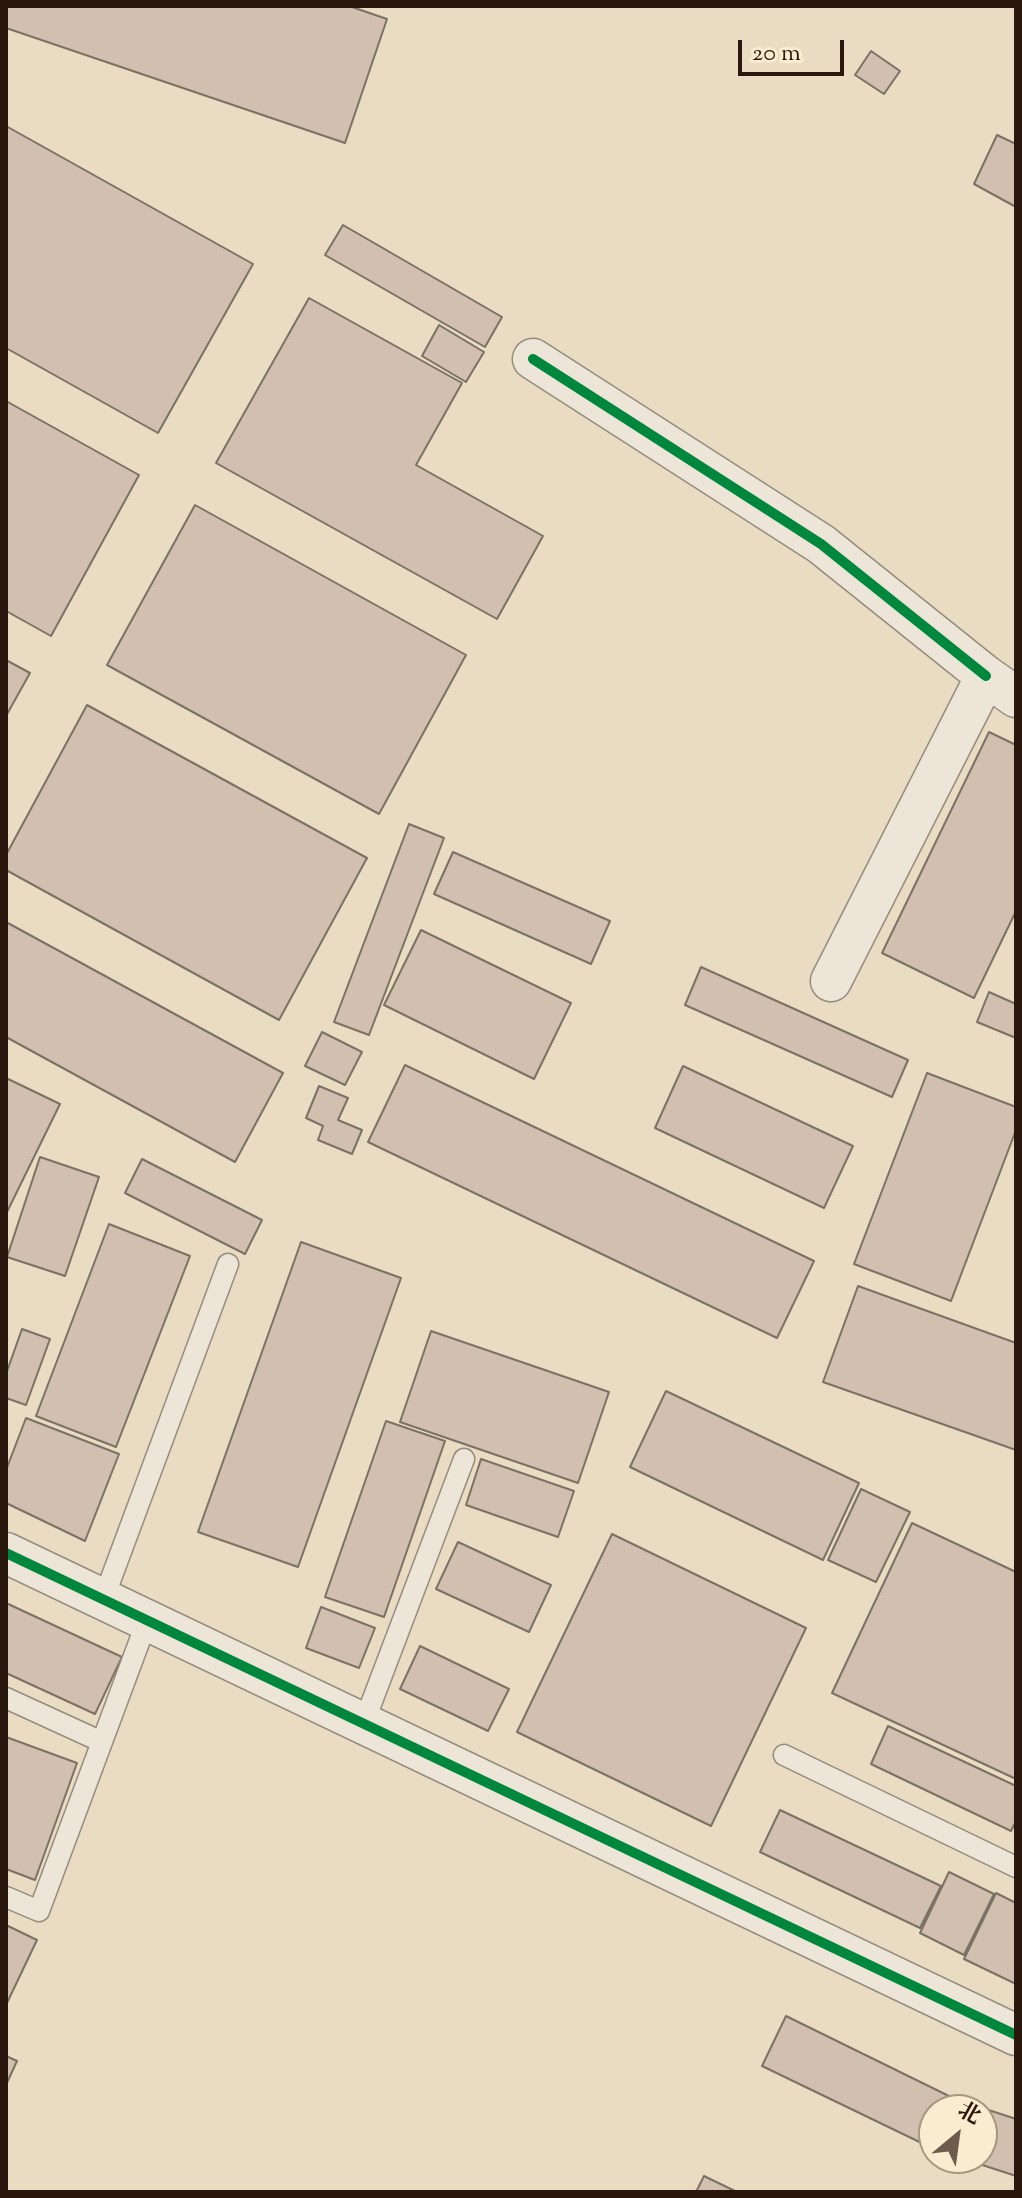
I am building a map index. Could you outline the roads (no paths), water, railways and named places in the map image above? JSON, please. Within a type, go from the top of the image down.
[{"type":"street","points":[[533,359],[821,544],[1001,687],[831,981]]},
{"type":"street","points":[[6,1553],[1016,2035]]},
{"type":"lane","points":[[103,1600],[228,1264]]},
{"type":"lane","points":[[363,1725],[464,1459]]},
{"type":"lane","points":[[6,1897],[39,1911],[147,1621]]},
{"type":"lane","points":[[6,1698],[102,1742]]},
{"type":"lane","points":[[784,1755],[1016,1867]]}]
